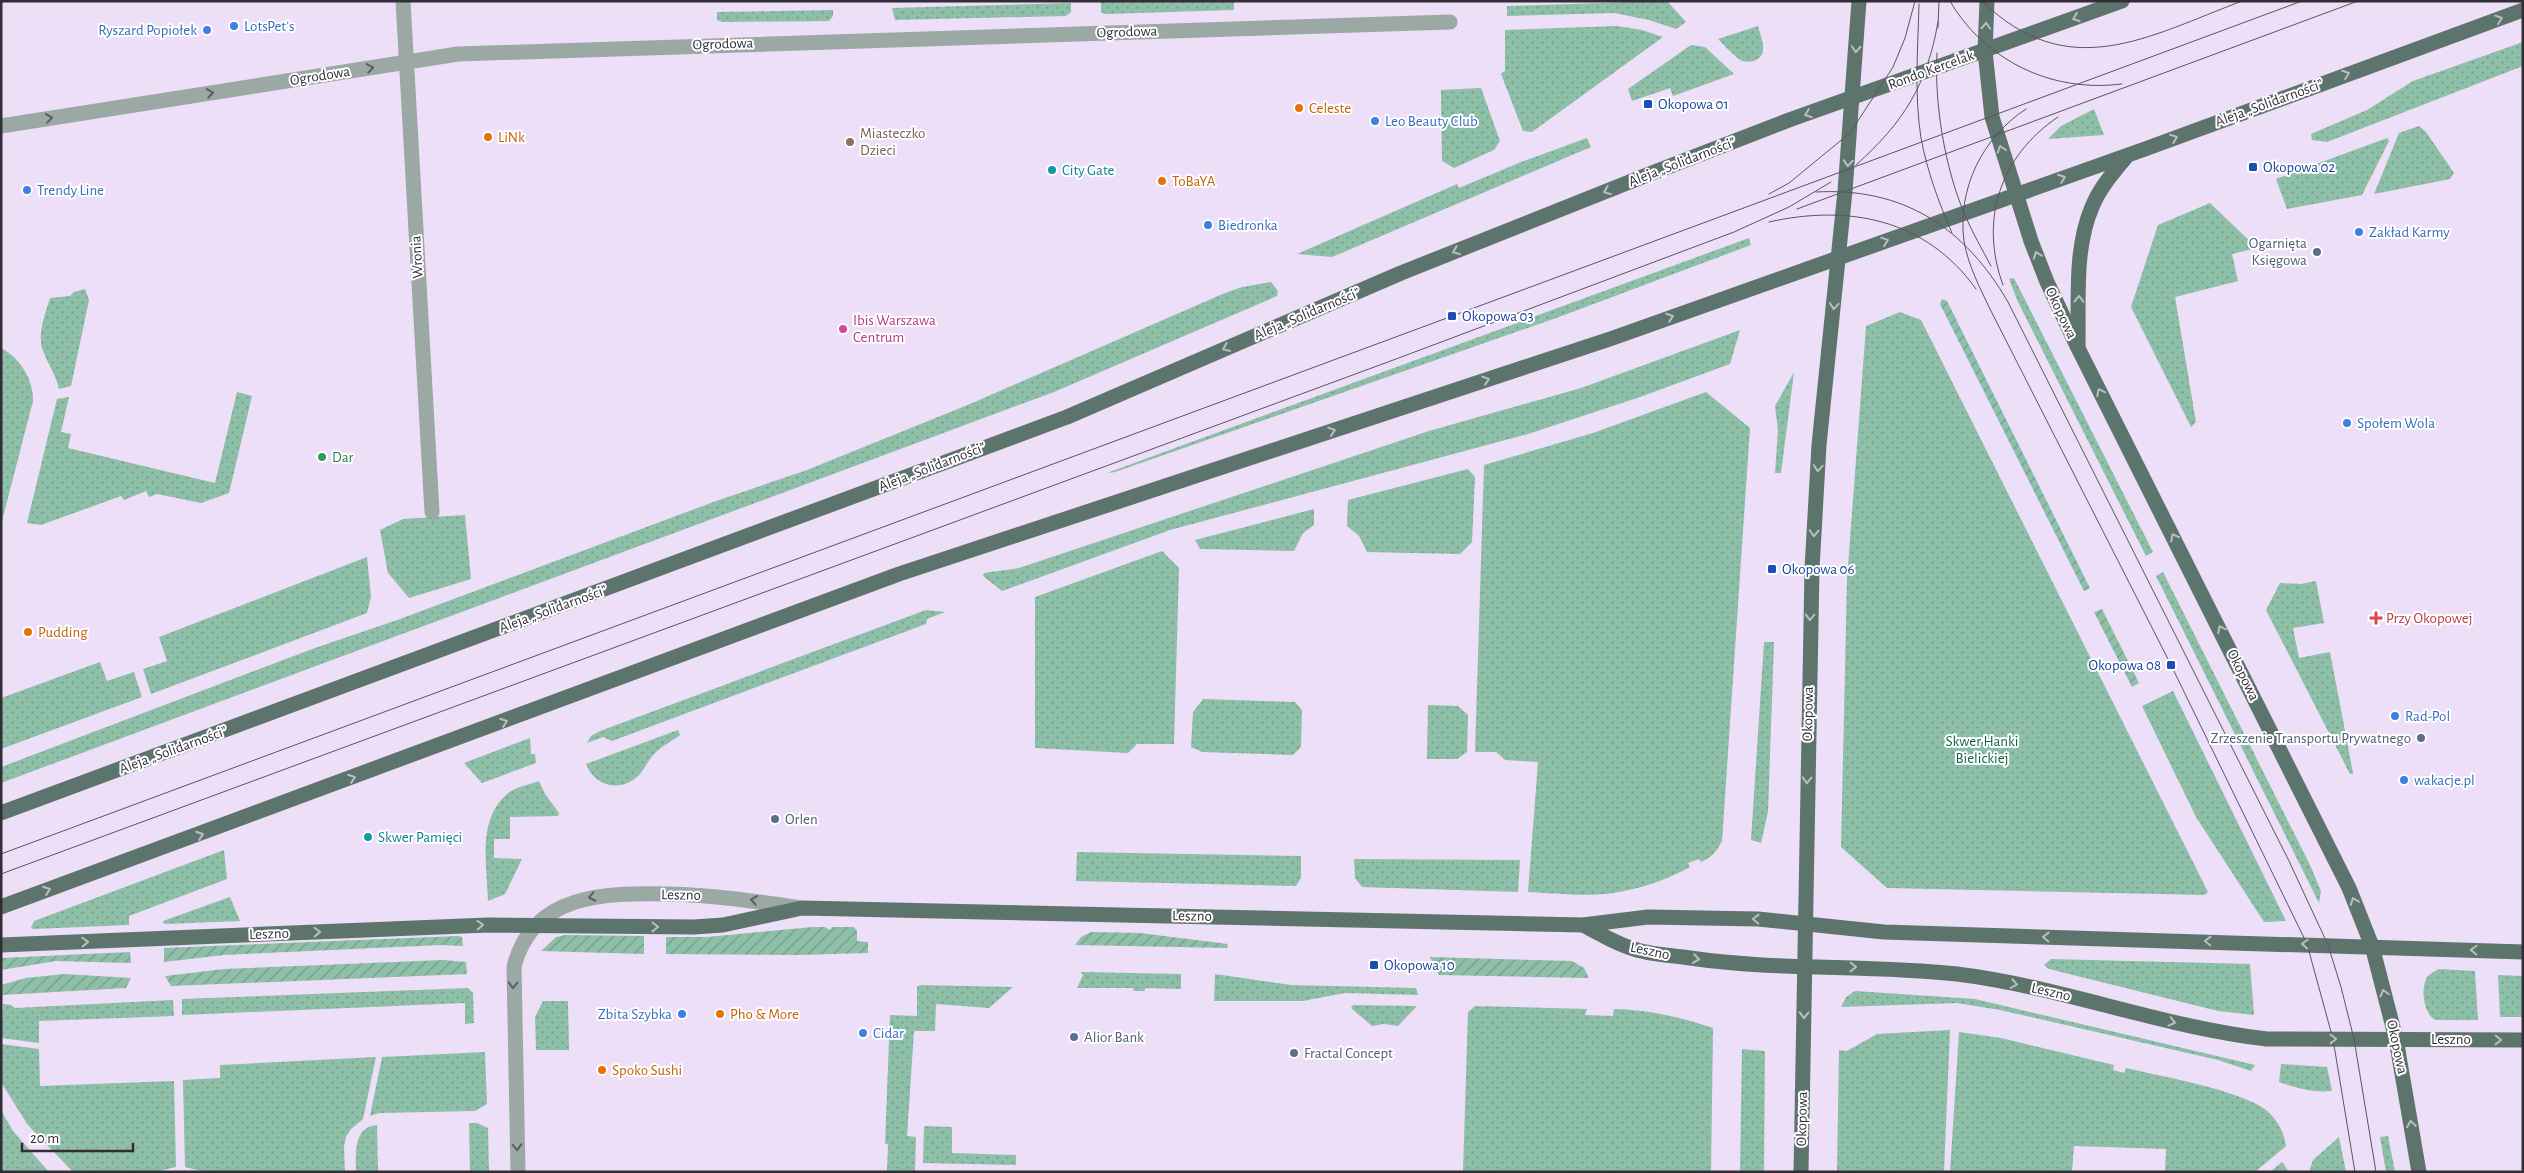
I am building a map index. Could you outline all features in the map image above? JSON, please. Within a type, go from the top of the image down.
[{"type":"main road","points":[[1839,258],[1854,97],[1859,1]]},
{"type":"main road","points":[[1987,1],[1985,51],[2122,1]]},
{"type":"main road","name":"Aleja „Solidarności”","points":[[2016,195],[2523,10]]},
{"type":"main road","name":"Rondo Kercelak","points":[[1854,97],[1985,51],[1992,117],[2016,195]]},
{"type":"main road","name":"Aleja „Solidarności”","points":[[1,814],[1067,417],[1401,273],[1671,166],[1854,97]]},
{"type":"main road","points":[[2078,348],[2080,259],[2084,230],[2092,206],[2106,181],[2128,155]]},
{"type":"main road","points":[[1,907],[899,574],[1601,342],[2016,195]]},
{"type":"main road","name":"Okopowa","points":[[2016,195],[2047,282],[2078,348],[2349,888],[2372,946],[2396,1039],[2420,1172]]},
{"type":"main road","name":"Okopowa","points":[[1801,1172],[1809,657],[1819,446],[1839,258]]},
{"type":"main road","name":"Leszno","points":[[1,946],[436,927],[536,925],[667,927],[723,925],[802,908],[1583,925],[1648,917],[1776,919],[1884,932],[2523,952]]},
{"type":"main road","name":"Leszno","points":[[1583,925],[1624,946],[1641,951],[1741,965],[1902,969],[1988,979],[2194,1027],[2267,1039],[2523,1040]]},
{"type":"street","name":"Wronia","points":[[403,1],[432,512]]},
{"type":"street","name":"Ogrodowa","points":[[1,126],[458,54],[1450,22]]},
{"type":"street","name":"Leszno","points":[[536,925],[550,914],[577,900],[610,894],[722,896],[802,908]]},
{"type":"street","points":[[518,1172],[514,967],[518,951],[536,925]]},
{"type":"green space","points":[[1234,1],[1234,10],[1105,14],[1101,12],[1101,2]]},
{"type":"green space","points":[[1667,1],[1686,22],[1676,29],[1649,20],[1614,13],[1507,16],[1507,6]]},
{"type":"green space","points":[[1071,3],[1071,12],[1066,16],[895,20],[892,8]]},
{"type":"green space","points":[[833,10],[833,16],[829,21],[722,22],[717,20],[717,12]]},
{"type":"green space","points":[[1617,26],[1642,30],[1663,37],[1532,132],[1523,131],[1501,74],[1505,71],[1505,30]]},
{"type":"green space","points":[[1758,26],[1763,50],[1759,58],[1754,61],[1742,61],[1718,39]]},
{"type":"green space","points":[[2523,42],[2523,66],[2327,142],[2312,140],[2311,134],[2367,110],[2413,81]]},
{"type":"green space","points":[[1691,45],[1705,47],[1734,74],[1673,96],[1670,88],[1632,101],[1628,89]]},
{"type":"green space","points":[[1481,88],[1500,141],[1494,150],[1454,168],[1442,161],[1441,90]]},
{"type":"green space","points":[[2094,109],[2104,135],[2048,139],[2061,126]]},
{"type":"green space","points":[[2419,126],[2426,132],[2454,173],[2450,179],[2374,194],[2399,133]]},
{"type":"green space","points":[[1587,138],[1591,147],[1332,257],[1297,254],[1457,184],[1459,188],[1521,162]]},
{"type":"green space","points":[[2387,138],[2389,141],[2362,195],[2287,209],[2276,179]]},
{"type":"green space","points":[[2210,203],[2257,248],[2232,254],[2238,281],[2175,297],[2196,422],[2191,427],[2131,307],[2158,225]]},
{"type":"green space","points":[[1749,238],[1751,245],[1559,317],[1115,472],[1107,473]]},
{"type":"green space","points":[[2014,278],[2153,552],[2146,556],[2018,302],[2009,279]]},
{"type":"green space","points":[[1271,282],[1278,291],[1277,296],[1054,392],[1,783],[1,767],[315,648],[400,619],[716,501],[807,470],[970,404],[1225,293],[1242,287]]},
{"type":"green space","points":[[85,289],[89,300],[71,386],[59,389],[42,346],[41,333],[44,318],[50,298],[70,296],[74,292]]},
{"type":"green space","points":[[1942,299],[1947,301],[2090,588],[2084,591],[1940,304]]},
{"type":"green space","name":"Skwer Hanki Bielickiej","points":[[1900,312],[1921,320],[2208,892],[2204,895],[1887,888],[1841,847],[1847,580],[1866,326]]},
{"type":"green space","points":[[1740,330],[1730,364],[1640,397],[1528,434],[1170,530],[1002,591],[983,576],[984,573],[1019,568],[1429,431],[1581,388]]},
{"type":"green space","points":[[1,348],[14,358],[24,370],[31,385],[33,401],[2,521]]},
{"type":"green space","points":[[1794,372],[1781,473],[1775,473],[1778,430],[1775,406]]},
{"type":"green space","points":[[237,392],[252,396],[229,493],[201,503],[157,494],[149,497],[146,491],[124,500],[121,496],[41,525],[27,523],[57,399],[69,397],[61,432],[71,434],[68,448],[215,483]]},
{"type":"green space","points":[[1706,392],[1750,428],[1722,841],[1713,854],[1705,860],[1701,862],[1699,859],[1688,863],[1690,867],[1681,872],[1633,889],[1593,895],[1528,892],[1538,762],[1505,760],[1496,752],[1475,752],[1484,465],[1593,433]]},
{"type":"green space","points":[[1468,469],[1475,477],[1472,542],[1460,554],[1367,552],[1359,536],[1347,526],[1348,500]]},
{"type":"green space","points":[[1314,509],[1314,525],[1303,533],[1294,551],[1200,549],[1195,540]]},
{"type":"green space","points":[[465,515],[471,579],[409,598],[388,573],[380,530],[403,519]]},
{"type":"green space","points":[[1162,551],[1179,568],[1174,744],[1137,744],[1128,753],[1035,748],[1035,597]]},
{"type":"green space","points":[[367,557],[371,597],[367,613],[151,694],[143,669],[167,661],[159,637]]},
{"type":"green space","points":[[2163,572],[2310,865],[2321,891],[2319,903],[2156,576]]},
{"type":"green space","points":[[2316,581],[2324,623],[2293,628],[2299,658],[2330,652],[2353,773],[2350,774],[2266,610],[2280,583],[2301,584]]},
{"type":"green space","points":[[2102,609],[2139,683],[2132,687],[2094,612]]},
{"type":"green space","points":[[926,610],[945,612],[927,619],[926,624],[612,741],[603,737],[587,743],[591,736],[600,731]]},
{"type":"green space","points":[[1764,642],[1774,642],[1768,812],[1761,843],[1751,840]]},
{"type":"green space","points":[[100,662],[107,681],[134,672],[142,697],[1,749],[1,698]]},
{"type":"green space","points":[[2173,691],[2286,921],[2264,922],[2196,817],[2142,706]]},
{"type":"green space","points":[[1203,699],[1295,702],[1302,710],[1301,747],[1293,755],[1202,752],[1191,747],[1193,712]]},
{"type":"green space","points":[[1428,705],[1458,706],[1468,715],[1467,752],[1457,759],[1427,759]]},
{"type":"green space","points":[[678,730],[680,735],[658,750],[639,775],[632,781],[624,784],[609,785],[602,782],[590,772],[586,764]]},
{"type":"green space","points":[[530,738],[531,754],[535,754],[536,763],[482,783],[464,763]]},
{"type":"green space","points":[[539,781],[545,794],[559,813],[558,816],[510,817],[510,839],[494,839],[494,858],[522,859],[505,894],[488,901],[486,844],[491,817],[507,794]]},
{"type":"green space","points":[[224,850],[227,879],[129,916],[129,925],[31,928],[34,921]]},
{"type":"green space","points":[[1077,852],[1301,856],[1301,878],[1296,886],[1076,881]]},
{"type":"green space","points":[[1354,859],[1520,860],[1518,892],[1362,887],[1355,878]]},
{"type":"green space","points":[[230,897],[240,921],[164,924],[163,921]]},
{"type":"green space","points":[[825,927],[830,930],[832,927],[854,927],[857,931],[857,941],[868,942],[868,953],[798,955],[666,954],[666,937],[707,937]]},
{"type":"green space","points":[[1091,932],[1140,933],[1228,944],[1227,948],[1075,945],[1081,937]]},
{"type":"green space","points":[[565,935],[644,936],[644,954],[541,951],[556,937]]},
{"type":"green space","points":[[462,937],[463,946],[441,945],[224,955],[164,962],[164,948]]},
{"type":"green space","points":[[130,952],[131,963],[56,961],[1,970],[1,958]]},
{"type":"green space","points":[[1430,957],[1572,961],[1584,968],[1589,978],[1439,975]]},
{"type":"green space","points":[[2051,959],[2250,964],[2254,1015],[2218,1011],[2049,969],[2044,965]]},
{"type":"green space","points":[[443,960],[466,962],[467,974],[171,986],[165,976],[224,969]]},
{"type":"green space","points":[[2439,969],[2475,971],[2478,1020],[2435,1020],[2431,1017],[2425,1006],[2424,986],[2428,976]]},
{"type":"green space","points":[[1081,972],[1181,974],[1181,989],[1146,988],[1144,991],[1134,991],[1133,988],[1077,988],[1083,975]]},
{"type":"green space","points":[[64,974],[131,978],[126,988],[1,995],[1,985],[26,978]]},
{"type":"green space","points":[[1215,974],[1291,985],[1416,988],[1418,995],[1345,993],[1303,1001],[1214,1001]]},
{"type":"green space","points":[[2498,975],[2523,976],[2523,1017],[2500,1017]]},
{"type":"green space","points":[[920,985],[1013,987],[989,1008],[936,1004],[935,1031],[914,1031],[907,1136],[916,1137],[915,1172],[887,1172],[888,1144],[885,1144],[890,1015],[917,1016],[917,987]]},
{"type":"green space","points":[[468,988],[473,993],[474,1023],[465,1024],[465,1003],[182,1015],[182,999]]},
{"type":"green space","points":[[1855,991],[1975,999],[2255,1065],[2251,1071],[2218,1060],[2000,1010],[1957,1003],[1841,1007],[1846,997]]},
{"type":"green space","points":[[173,1000],[174,1016],[39,1021],[39,1043],[1,1038],[3,1004],[11,1005],[15,1008]]},
{"type":"green space","points":[[543,1001],[568,1001],[569,1050],[536,1050],[535,1017]]},
{"type":"green space","points":[[1353,1005],[1417,1006],[1398,1026],[1384,1024],[1372,1026],[1351,1008]]},
{"type":"green space","points":[[1475,1006],[1587,1009],[1585,1015],[1613,1016],[1614,1009],[1640,1011],[1665,1015],[1713,1028],[1711,1172],[1463,1172],[1468,1012]]},
{"type":"green space","points":[[1950,1030],[1944,1172],[1837,1172],[1839,1050],[1847,1051],[1877,1034]]},
{"type":"green space","points":[[1959,1032],[2001,1038],[2114,1065],[2113,1070],[2124,1073],[2126,1068],[2199,1084],[2238,1096],[2266,1110],[2273,1117],[2284,1136],[2286,1146],[2255,1172],[2165,1172],[2166,1149],[2074,1146],[2072,1172],[1950,1172]]},
{"type":"green space","points":[[1,1044],[39,1049],[40,1086],[174,1081],[176,1167],[155,1172],[73,1172],[27,1124],[1,1082]]},
{"type":"green space","points":[[1742,1049],[1765,1051],[1764,1172],[1740,1172]]},
{"type":"green space","points":[[485,1052],[487,1104],[475,1111],[379,1113],[370,1116],[382,1057]]},
{"type":"green space","points":[[376,1057],[363,1119],[351,1129],[346,1137],[344,1146],[345,1172],[205,1172],[185,1167],[183,1080],[220,1078],[220,1065]]},
{"type":"green space","points":[[2281,1064],[2327,1067],[2332,1091],[2311,1091],[2279,1082]]},
{"type":"green space","points":[[1,1110],[13,1131],[49,1172],[1,1172]]},
{"type":"green space","points":[[469,1123],[477,1123],[488,1128],[489,1172],[470,1172]]},
{"type":"green space","points":[[377,1125],[378,1172],[356,1172],[356,1149],[360,1136],[369,1127]]},
{"type":"green space","points":[[924,1126],[952,1127],[952,1153],[1016,1155],[1016,1165],[923,1163]]},
{"type":"green space","points":[[2388,1136],[2395,1172],[2386,1172],[2380,1137]]},
{"type":"green space","points":[[2339,1137],[2346,1172],[2309,1172],[2313,1160]]},
{"type":"green space","points":[[2282,1162],[2289,1172],[2270,1172]]},
{"type":"tram line","points":[[1769,194],[1789,183],[1850,133],[1893,67],[1905,38],[1915,1]]},
{"type":"tram line","points":[[1938,28],[1939,1]]},
{"type":"tram line","points":[[1950,1],[1973,32],[2005,58],[2023,68],[2042,76],[2081,85],[2122,84]]},
{"type":"tram line","points":[[1982,1],[2014,27],[2046,42],[2077,47],[2109,46],[2141,39],[2242,1]]},
{"type":"tram line","points":[[1,854],[2302,1]]},
{"type":"tram line","points":[[1797,209],[2358,1]]},
{"type":"tram line","points":[[1919,4],[1917,88],[1921,138],[1934,187],[1952,233]]},
{"type":"tram line","points":[[1856,165],[1888,133],[1911,101],[1927,65],[1938,22]]},
{"type":"tram line","points":[[1937,53],[1939,114],[1942,136],[1952,177],[1968,221],[1991,266]]},
{"type":"tram line","points":[[2026,109],[1997,134],[1976,166],[1969,183],[1963,221],[1964,241],[1968,259],[1990,309],[2171,665],[2307,944],[2333,1039],[2355,1172]]},
{"type":"tram line","points":[[2003,285],[1996,261],[1993,237],[2000,191],[2009,170],[2022,151],[2038,133],[2058,117]]},
{"type":"tram line","points":[[1,874],[1396,359],[1734,232],[1789,207],[1831,182]]},
{"type":"tram line","points":[[1816,192],[1848,192],[1877,197],[1904,205],[1929,217],[1952,233],[1972,253],[1991,276],[2008,302],[2289,861],[2328,945],[2354,1039],[2376,1172]]},
{"type":"tram line","points":[[1769,222],[1828,215],[1884,222],[1910,232],[1934,246],[1956,265],[1976,289]]},
{"type":"place","name":"LotsPet's","points":[[234,26]]},
{"type":"place","name":"Ryszard Popiołek","points":[[207,30]]},
{"type":"place","name":"Okopowa 01","points":[[1648,104]]},
{"type":"place","name":"Celeste","points":[[1299,108]]},
{"type":"place","name":"Leo Beauty Club","points":[[1375,121]]},
{"type":"place","name":"LiNk","points":[[488,137]]},
{"type":"place","name":"Miasteczko Dzieci","points":[[850,142]]},
{"type":"place","name":"Okopowa 02","points":[[2253,167]]},
{"type":"place","name":"City Gate","points":[[1052,170]]},
{"type":"place","name":"ToBaYA","points":[[1162,181]]},
{"type":"place","name":"Trendy Line","points":[[27,190]]},
{"type":"place","name":"Biedronka","points":[[1208,225]]},
{"type":"place","name":"Zakład Karmy","points":[[2359,232]]},
{"type":"place","name":"Ogarnięta Księgowa","points":[[2317,252]]},
{"type":"place","name":"Okopowa 03","points":[[1452,316]]},
{"type":"place","name":"Ibis Warszawa Centrum","points":[[843,329]]},
{"type":"place","name":"Społem Wola","points":[[2347,423]]},
{"type":"place","name":"Dar","points":[[322,457]]},
{"type":"place","name":"Okopowa 06","points":[[1772,569]]},
{"type":"place","name":"Przy Okopowej","points":[[2376,618]]},
{"type":"place","name":"Pudding","points":[[28,632]]},
{"type":"place","name":"Okopowa 08","points":[[2171,665]]},
{"type":"place","name":"Rad-Pol","points":[[2395,716]]},
{"type":"place","name":"Zrzeszenie Transportu Prywatnego","points":[[2421,738]]},
{"type":"place","name":"wakacje.pl","points":[[2404,780]]},
{"type":"place","name":"Orlen","points":[[775,819]]},
{"type":"place","name":"Skwer Pamięci","points":[[368,837]]},
{"type":"place","name":"Okopowa 10","points":[[1374,965]]},
{"type":"place","name":"Zbita Szybka","points":[[682,1014]]},
{"type":"place","name":"Pho & More","points":[[720,1014]]},
{"type":"place","name":"Cidar","points":[[863,1033]]},
{"type":"place","name":"Alior Bank","points":[[1074,1037]]},
{"type":"place","name":"Fractal Concept","points":[[1294,1053]]},
{"type":"place","name":"Spoko Sushi","points":[[602,1070]]}]
